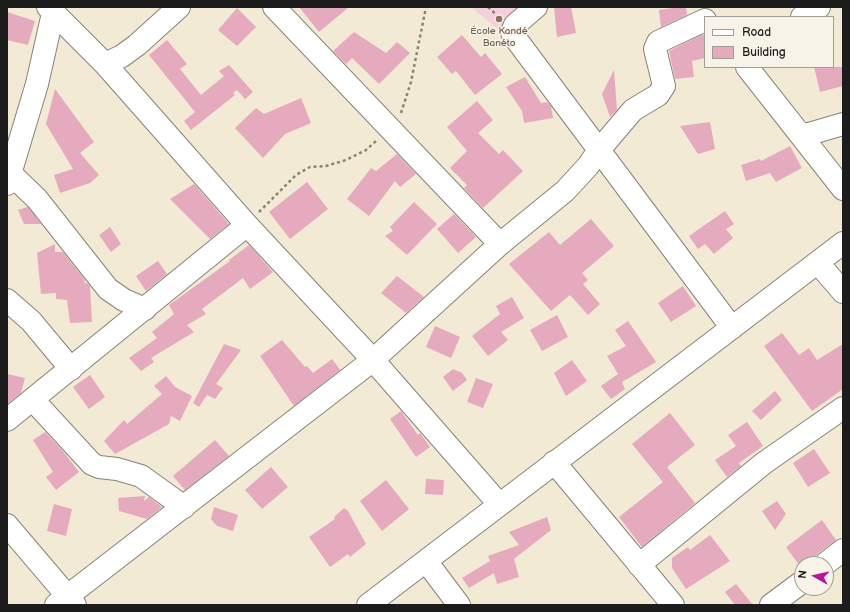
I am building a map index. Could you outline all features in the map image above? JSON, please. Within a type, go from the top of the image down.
[{"type":"street","points":[[105,64],[127,52],[179,7]]},
{"type":"street","points":[[274,7],[500,244]]},
{"type":"street","points":[[536,7],[514,25],[512,33],[732,328]]},
{"type":"street","points":[[700,7],[707,16]]},
{"type":"street","points":[[804,16],[819,7]]},
{"type":"street","points":[[51,10],[105,64],[247,225],[373,360],[499,504]]},
{"type":"street","points":[[51,10],[37,84],[9,178],[37,199],[108,289],[124,300],[145,309]]},
{"type":"street","points":[[7,525],[66,602],[184,507],[373,360],[500,244],[565,191],[588,166],[599,150],[633,110],[658,95],[664,86],[655,49],[658,42],[704,20]]},
{"type":"street","points":[[748,68],[843,189]]},
{"type":"street","points":[[802,136],[843,124]]},
{"type":"street","points":[[7,420],[247,225]]},
{"type":"street","points":[[368,605],[843,243]]},
{"type":"street","points":[[818,262],[843,292]]},
{"type":"street","points":[[7,300],[31,321],[71,369]]},
{"type":"street","points":[[33,400],[92,464],[99,467],[117,469],[140,476],[155,485],[184,507]]},
{"type":"street","points":[[639,565],[764,463],[843,408]]},
{"type":"street","points":[[554,462],[673,605]]},
{"type":"street","points":[[426,561],[459,605]]},
{"type":"street","points":[[772,605],[794,588]]},
{"type":"path","points":[[247,225],[296,175],[310,166],[326,166],[346,160],[366,150],[389,129],[401,113],[405,102],[426,7]]},
{"type":"shaded area","name":"École Kandé Banéto","points":[[471,7],[527,7],[499,30]]},
{"type":"building","points":[[299,7],[349,7],[319,32]]},
{"type":"building","points":[[554,7],[571,7],[576,33],[557,37]]},
{"type":"building","points":[[686,7],[687,15],[661,27],[659,10]]},
{"type":"building","points":[[237,8],[256,27],[237,46],[218,30]]},
{"type":"building","points":[[7,12],[35,21],[28,45],[7,40]]},
{"type":"building","points":[[354,32],[386,53],[397,42],[410,53],[379,84],[352,58],[346,64],[333,51]]},
{"type":"building","points":[[462,35],[481,57],[485,53],[502,74],[475,95],[456,71],[452,74],[437,57]]},
{"type":"building","points":[[701,35],[704,35],[704,58],[692,61],[694,77],[675,79],[669,51]]},
{"type":"building","points":[[167,40],[187,64],[180,69],[201,95],[224,76],[219,71],[229,65],[253,92],[245,99],[237,90],[233,93],[235,95],[191,130],[184,121],[195,112],[149,55]]},
{"type":"building","points":[[843,67],[843,86],[820,92],[814,68]]},
{"type":"building","points":[[614,70],[617,110],[610,117],[602,94]]},
{"type":"building","points":[[525,77],[541,103],[547,102],[551,106],[553,118],[524,123],[522,111],[506,87]]},
{"type":"building","points":[[55,89],[94,142],[80,153],[99,175],[90,183],[60,193],[54,175],[73,169],[46,124]]},
{"type":"building","points":[[301,98],[311,123],[285,134],[263,158],[235,128],[256,108],[264,114]]},
{"type":"building","points":[[477,101],[493,120],[478,133],[499,154],[503,150],[523,171],[483,208],[464,188],[467,185],[450,168],[467,151],[447,127]]},
{"type":"building","points":[[710,122],[715,149],[698,154],[680,126]]},
{"type":"building","points":[[790,146],[802,168],[776,182],[770,173],[746,181],[741,165],[760,159],[761,161]]},
{"type":"building","points":[[397,154],[416,174],[400,187],[395,181],[369,216],[347,199],[371,168],[376,171]]},
{"type":"building","points":[[307,182],[328,209],[290,239],[269,212]]},
{"type":"building","points":[[194,184],[229,224],[210,239],[170,199]]},
{"type":"building","points":[[414,202],[437,224],[407,255],[385,236],[393,231],[390,227]]},
{"type":"building","points":[[28,207],[41,224],[24,224],[18,210]]},
{"type":"building","points":[[725,211],[734,224],[726,229],[733,238],[714,254],[705,244],[698,249],[689,236]]},
{"type":"building","points":[[454,214],[476,237],[458,253],[437,229]]},
{"type":"building","points":[[591,219],[614,246],[582,273],[588,280],[583,284],[600,304],[588,315],[570,295],[551,311],[509,264],[549,232],[560,245]]},
{"type":"building","points":[[110,227],[121,244],[111,252],[99,235]]},
{"type":"building","points":[[55,244],[55,252],[63,252],[85,280],[84,283],[87,283],[90,286],[92,322],[70,323],[67,300],[56,299],[56,293],[41,294],[37,253]]},
{"type":"building","points":[[249,245],[273,272],[250,289],[243,278],[202,309],[206,314],[187,325],[194,332],[151,358],[154,362],[141,371],[129,358],[157,338],[152,332],[174,314],[169,305],[230,261],[229,260]]},
{"type":"building","points":[[158,261],[167,274],[146,291],[136,276]]},
{"type":"building","points":[[397,276],[424,297],[406,313],[381,293]]},
{"type":"building","points":[[683,286],[696,306],[671,322],[658,303]]},
{"type":"building","points":[[512,297],[524,318],[501,332],[508,340],[488,356],[472,336],[500,314],[496,306]]},
{"type":"building","points":[[557,315],[568,337],[542,351],[530,330]]},
{"type":"building","points":[[628,321],[656,362],[622,382],[625,389],[611,399],[601,386],[618,374],[607,356],[626,346],[615,330]]},
{"type":"building","points":[[435,326],[460,337],[451,358],[426,347]]},
{"type":"building","points":[[782,333],[799,355],[809,348],[817,360],[843,344],[843,389],[812,411],[764,346]]},
{"type":"building","points":[[282,340],[305,367],[307,366],[313,373],[332,359],[340,370],[294,406],[260,356]]},
{"type":"building","points":[[224,344],[241,350],[216,384],[223,388],[215,399],[207,395],[199,407],[193,403]]},
{"type":"building","points":[[572,360],[587,381],[566,396],[554,373]]},
{"type":"building","points":[[453,369],[462,373],[467,380],[453,391],[443,377]]},
{"type":"building","points":[[7,374],[25,378],[21,393],[7,404]]},
{"type":"building","points":[[90,375],[105,397],[89,409],[73,387]]},
{"type":"building","points":[[166,376],[175,387],[192,396],[180,421],[171,416],[169,424],[115,454],[104,441],[124,420],[127,424],[162,394],[154,386]]},
{"type":"building","points":[[476,378],[493,384],[483,408],[467,402]]},
{"type":"building","points":[[775,391],[782,400],[761,420],[752,411]]},
{"type":"building","points":[[401,411],[418,435],[420,433],[430,447],[416,457],[390,419]]},
{"type":"building","points":[[670,413],[695,445],[667,467],[695,503],[642,547],[619,517],[663,482],[632,444]]},
{"type":"building","points":[[747,422],[763,446],[739,463],[741,466],[727,477],[715,460],[736,446],[728,435]]},
{"type":"building","points":[[45,432],[62,450],[79,472],[56,490],[46,477],[53,472],[33,440]]},
{"type":"building","points":[[215,440],[229,456],[185,490],[173,476]]},
{"type":"building","points":[[814,449],[830,473],[808,487],[793,463]]},
{"type":"building","points":[[271,467],[288,487],[262,509],[245,490]]},
{"type":"building","points":[[426,479],[444,480],[443,495],[425,494]]},
{"type":"building","points":[[386,480],[409,509],[382,531],[360,501]]},
{"type":"building","points":[[145,496],[144,501],[149,497],[162,507],[147,519],[119,511],[118,498]]},
{"type":"building","points":[[777,501],[786,514],[775,530],[762,511]]},
{"type":"building","points":[[54,504],[72,509],[66,536],[47,531]]},
{"type":"building","points":[[214,507],[238,515],[233,531],[217,526],[211,519]]},
{"type":"building","points":[[344,508],[348,511],[366,544],[350,557],[348,554],[330,567],[309,537],[335,519],[334,517]]},
{"type":"building","points":[[547,517],[551,530],[514,559],[519,577],[497,584],[494,573],[469,588],[462,578],[490,561],[488,556],[519,545],[509,532]]},
{"type":"building","points":[[822,520],[836,540],[815,556],[794,556],[794,558],[786,547]]},
{"type":"building","points":[[710,535],[730,561],[686,589],[672,568],[672,558],[688,547],[690,550]]},
{"type":"building","points":[[736,584],[753,605],[735,605],[725,592]]},
{"type":"place","name":"École Kandé Banéto","points":[[499,19]]}]
